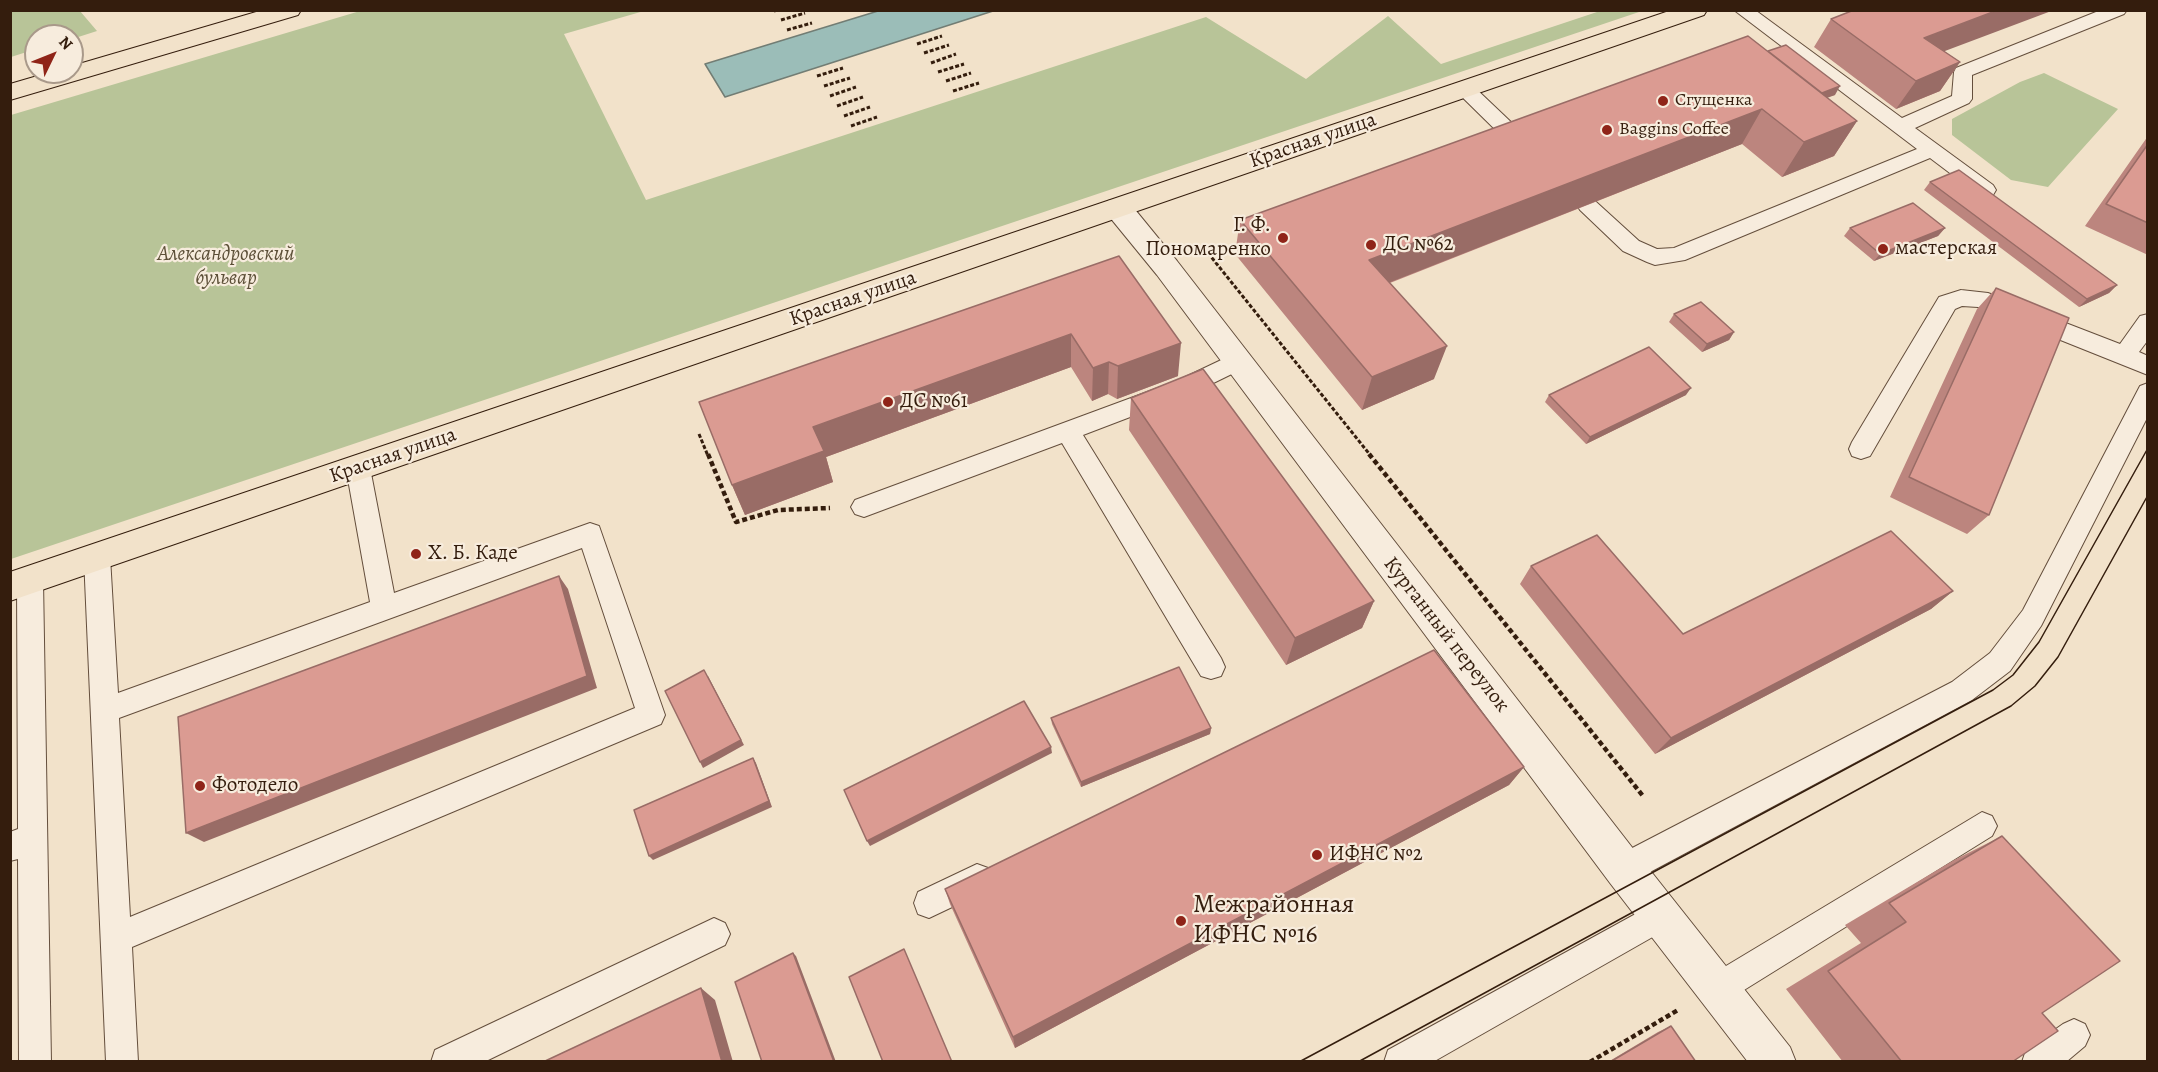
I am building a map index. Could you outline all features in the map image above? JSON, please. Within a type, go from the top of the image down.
[{"type":"main road","points":[[10,92],[290,10]]},
{"type":"main road","name":"Красная улица","points":[[20,583],[1696,10]]},
{"type":"street","name":"Курганный переулок","points":[[1118,208],[1167,268],[1442,648],[1661,915],[1701,998],[1776,1062]]},
{"type":"lane","points":[[1743,10],[2006,205]]},
{"type":"lane","points":[[1900,127],[1962,99],[1963,72],[2118,10]]},
{"type":"lane","points":[[1465,89],[1525,147]]},
{"type":"lane","points":[[1587,205],[1631,246],[1655,257],[1677,255],[1932,150]]},
{"type":"lane","points":[[1862,449],[1947,303],[1961,298],[1980,299],[2148,366]]},
{"type":"lane","points":[[2125,355],[2148,322]]},
{"type":"lane","points":[[864,507],[1185,387],[1236,362]]},
{"type":"lane","points":[[1624,869],[1962,691],[2000,662],[2032,618],[2148,392]]},
{"type":"lane","points":[[1068,432],[1211,667]]},
{"type":"lane","points":[[358,468],[384,609]]},
{"type":"lane","points":[[105,710],[590,534],[651,715],[117,938]]},
{"type":"lane","points":[[97,557],[122,1062]]},
{"type":"lane","points":[[20,583],[22,842],[35,1062]]},
{"type":"lane","points":[[1701,998],[1982,826]]},
{"type":"lane","points":[[929,903],[1004,866]]},
{"type":"lane","points":[[1400,1062],[1661,915]]},
{"type":"lane","points":[[447,1062],[714,934]]},
{"type":"lane","points":[[2038,1062],[2074,1035]]},
{"type":"path","points":[[781,20],[805,13]]},
{"type":"path","points":[[787,30],[812,22]]},
{"type":"path","points":[[917,44],[942,36]]},
{"type":"path","points":[[924,53],[949,45]]},
{"type":"path","points":[[931,63],[957,54]]},
{"type":"path","points":[[938,72],[964,64]]},
{"type":"path","points":[[817,76],[843,68]]},
{"type":"path","points":[[946,81],[971,73]]},
{"type":"path","points":[[824,86],[850,78]]},
{"type":"path","points":[[953,91],[979,83]]},
{"type":"path","points":[[830,96],[856,87]]},
{"type":"path","points":[[837,105],[863,97]]},
{"type":"path","points":[[844,116],[870,107]]},
{"type":"path","points":[[850,126],[877,117]]},
{"type":"path","points":[[1208,253],[1643,796]]},
{"type":"path","points":[[699,434],[736,522],[778,510],[864,507]]},
{"type":"path","points":[[1590,1062],[1701,998]]},
{"type":"green space","points":[[11,10],[80,11],[97,31],[84,35],[84,24],[24,24],[24,53],[11,57]]},
{"type":"green space","name":"Александровский бульвар","points":[[360,11],[644,11],[564,34],[646,200],[1206,17],[1306,79],[1388,16],[1441,64],[1600,11],[1642,11],[11,559],[11,115]]},
{"type":"green space","points":[[2044,73],[2118,109],[2048,187],[2011,180],[1952,135],[1952,119],[2020,82]]},
{"type":"water","points":[[878,11],[993,11],[725,97],[705,64]]},
{"type":"building","points":[[1854,10],[1998,10],[1924,38],[1960,62],[1916,81],[1831,19]]},
{"type":"building","points":[[1748,36],[1857,121],[1804,142],[1762,109],[1369,260],[1447,346],[1372,377],[1240,220]]},
{"type":"building","points":[[1786,45],[1840,86],[1822,93],[1768,51]]},
{"type":"building","points":[[2148,144],[2148,223],[2106,204]]},
{"type":"building","points":[[1959,170],[2117,285],[2087,299],[1930,182]]},
{"type":"building","name":"мастерская","points":[[1913,203],[1945,228],[1880,254],[1850,228]]},
{"type":"building","points":[[1119,256],[1181,343],[1118,366],[1109,362],[1093,368],[1071,334],[813,427],[824,451],[732,485],[699,402]]},
{"type":"building","points":[[1996,288],[2069,318],[1989,515],[1909,477]]},
{"type":"building","points":[[1701,302],[1734,332],[1707,344],[1674,314]]},
{"type":"building","points":[[1649,347],[1691,388],[1590,437],[1549,395]]},
{"type":"building","points":[[1203,369],[1374,601],[1295,638],[1131,398]]},
{"type":"building","points":[[1891,531],[1953,591],[1671,738],[1531,566],[1597,535],[1683,634]]},
{"type":"building","points":[[559,576],[587,676],[186,833],[178,717]]},
{"type":"building","points":[[1434,650],[1524,767],[1013,1037],[945,889]]},
{"type":"building","points":[[1179,667],[1211,728],[1081,782],[1051,718]]},
{"type":"building","points":[[704,670],[741,740],[700,762],[665,691]]},
{"type":"building","points":[[1024,701],[1051,747],[867,841],[844,790]]},
{"type":"building","points":[[753,758],[769,801],[649,856],[634,810]]},
{"type":"building","points":[[2002,836],[2120,961],[2042,1013],[2058,1031],[2012,1062],[1902,1062],[1828,971],[1906,922],[1889,903]]},
{"type":"building","points":[[904,949],[952,1062],[883,1062],[849,977]]},
{"type":"building","points":[[793,953],[834,1062],[762,1062],[735,982]]},
{"type":"building","points":[[701,988],[722,1062],[543,1062]]},
{"type":"building","points":[[1671,1026],[1696,1062],[1610,1062]]},
{"type":"tram line","points":[[1299,1062],[1993,690],[2013,675],[2039,642],[2148,448]]},
{"type":"tram line","points":[[1358,1062],[2011,706],[2035,686],[2058,657],[2148,495]]},
{"type":"place","name":"Сгущенка","points":[[1663,101]]},
{"type":"place","name":"Baggins Coffee","points":[[1607,130]]},
{"type":"place","name":"Г. Ф. Пономаренко","points":[[1283,238]]},
{"type":"place","name":"ДС №62","points":[[1371,245]]},
{"type":"place","name":"мастерская","points":[[1883,249]]},
{"type":"place","name":"ДС №61","points":[[888,402]]},
{"type":"place","name":"Х. Б. Каде","points":[[416,554]]},
{"type":"place","name":"Фотодело","points":[[200,786]]},
{"type":"place","name":"ИФНС №2","points":[[1317,855]]},
{"type":"place","name":"Межрайонная ИФНС №16","points":[[1181,921]]}]
